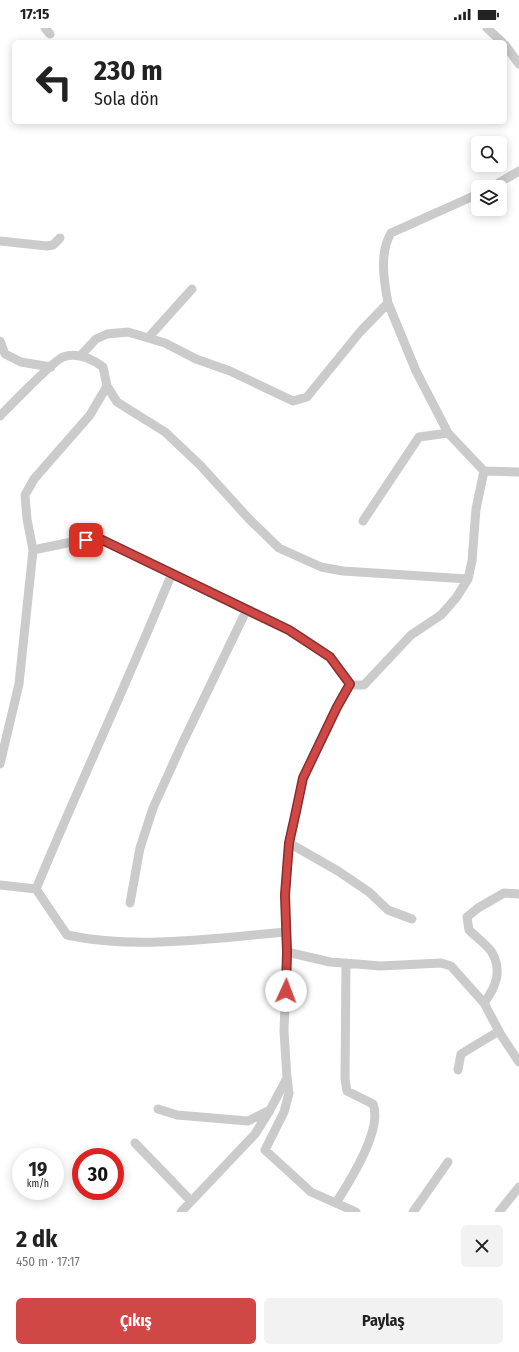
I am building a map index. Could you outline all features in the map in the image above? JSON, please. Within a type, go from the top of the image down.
[{"type":"street","points":[[487,28],[500,40]]},
{"type":"street","points":[[507,48],[519,64]]},
{"type":"street","points":[[504,180],[519,171]]},
{"type":"street","points":[[471,197],[391,233],[386,243],[384,278],[388,303],[416,371],[448,433],[484,471],[519,472]]},
{"type":"street","points":[[0,241],[47,246],[54,245],[60,238]]},
{"type":"street","points":[[148,338],[192,289]]},
{"type":"street","points":[[81,355],[96,339],[107,334],[128,332],[165,343],[196,359],[230,371],[293,401],[307,397],[360,332],[388,303]]},
{"type":"street","points":[[0,341],[5,354],[21,362],[51,367]]},
{"type":"street","points":[[0,416],[62,357],[81,355],[95,361],[103,367],[107,386],[117,402],[166,432],[200,465],[250,520],[279,548],[321,567],[342,571],[468,579]]},
{"type":"street","points":[[0,764],[19,684],[33,550],[27,518],[25,495],[34,478],[90,415],[107,386]]},
{"type":"street","points":[[363,521],[419,437],[448,433]]},
{"type":"street","points":[[33,550],[96,537],[172,572],[289,630],[330,657],[350,684],[364,685],[412,635],[441,615],[456,598],[468,579],[472,562],[476,509],[484,471]]},
{"type":"street","points":[[36,889],[136,662],[172,572]]},
{"type":"street","points":[[130,903],[140,848],[153,808],[247,609]]},
{"type":"street","points":[[350,684],[337,707],[303,778],[289,843],[285,895],[287,952],[284,1031],[289,1093],[284,1112],[265,1150],[311,1192],[356,1212]]},
{"type":"street","points":[[289,843],[338,871],[369,892],[388,910],[412,919]]},
{"type":"street","points":[[0,885],[36,889],[67,935],[96,941],[193,941],[286,932]]},
{"type":"street","points":[[484,1003],[494,989],[498,968],[491,950],[469,930],[467,917],[478,908],[504,893],[519,894]]},
{"type":"street","points":[[287,952],[330,962],[380,966],[441,963],[451,966],[484,1003],[499,1031],[519,1062]]},
{"type":"street","points":[[336,1203],[357,1170],[366,1150],[376,1111],[373,1104],[347,1091],[345,1072],[346,963]]},
{"type":"street","points":[[458,1070],[461,1054],[499,1031]]},
{"type":"street","points":[[181,1212],[255,1134],[287,1078]]},
{"type":"street","points":[[158,1109],[177,1115],[248,1120],[270,1110]]},
{"type":"street","points":[[135,1143],[191,1201]]},
{"type":"street","points":[[413,1212],[448,1162]]},
{"type":"street","points":[[500,1212],[519,1186]]},
{"type":"route","points":[[86,540],[96,537],[172,572],[289,630],[330,657],[350,684],[337,707],[303,778],[289,843],[285,895],[287,952],[286,991]]}]
